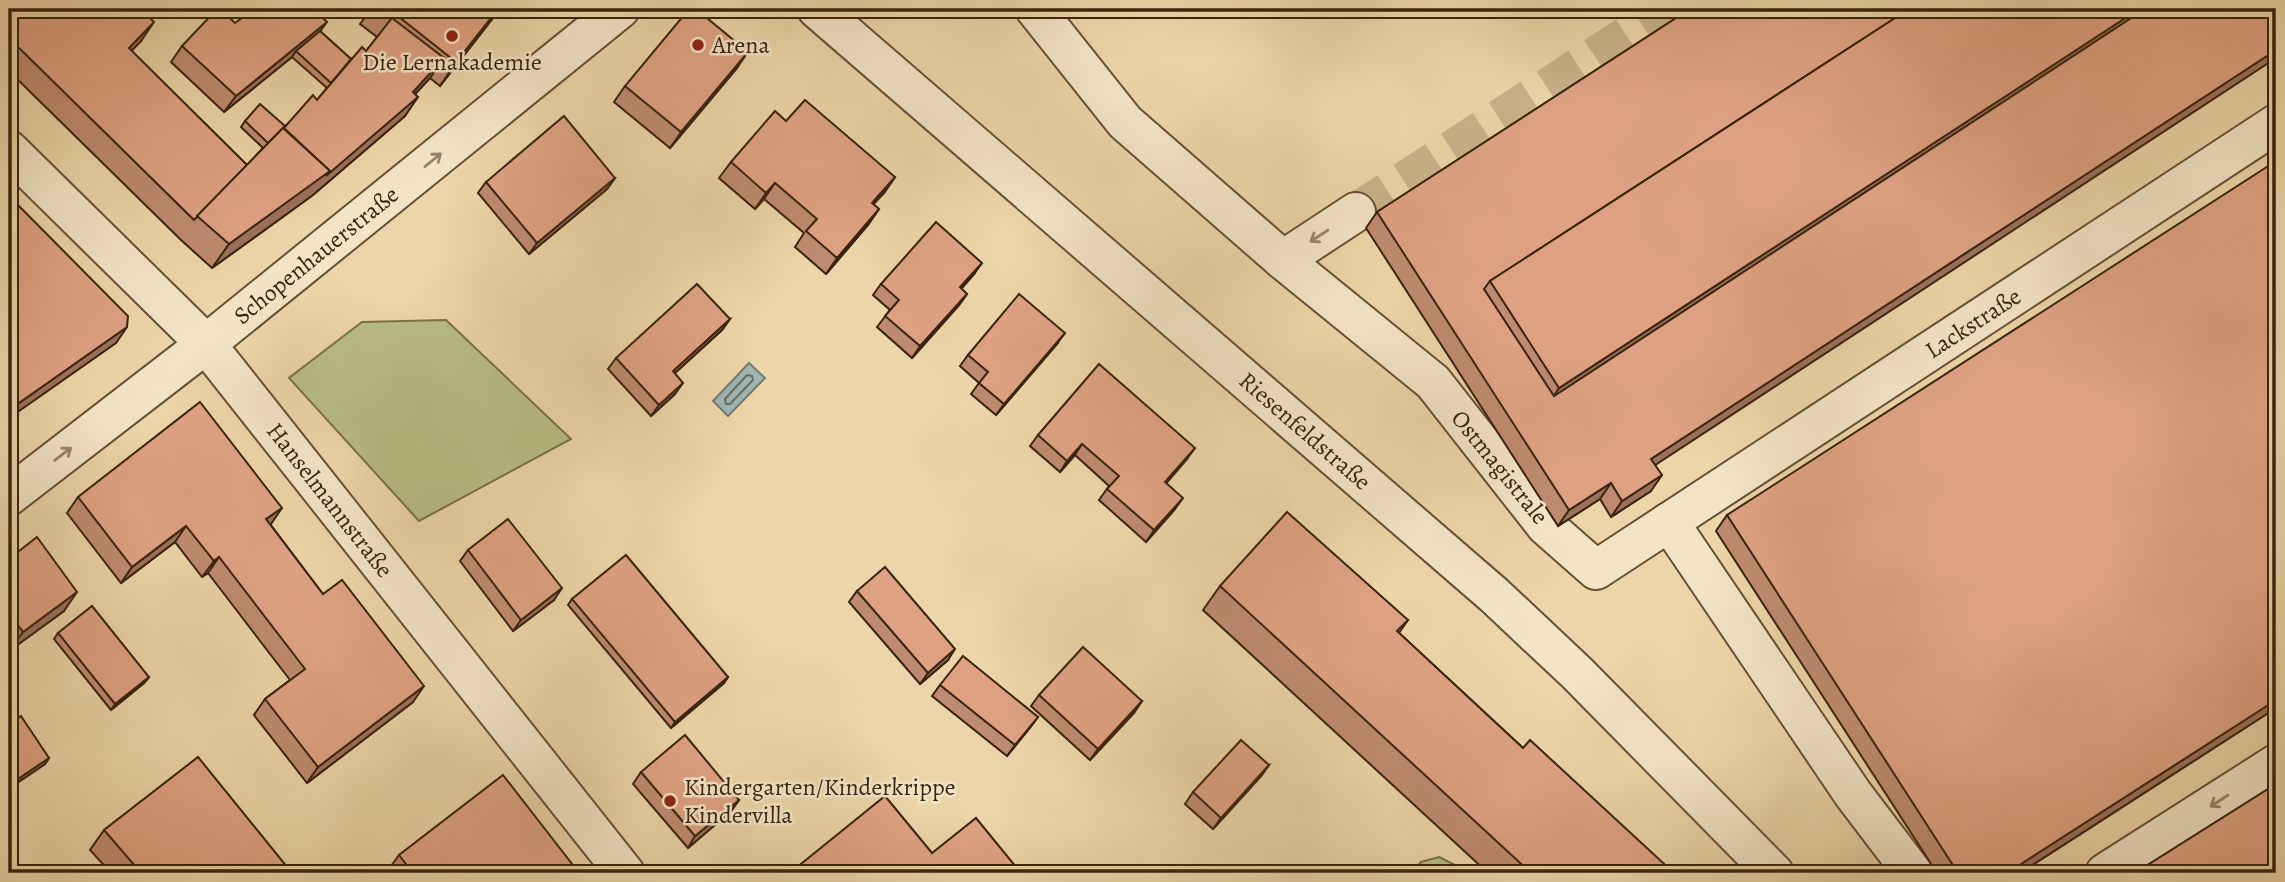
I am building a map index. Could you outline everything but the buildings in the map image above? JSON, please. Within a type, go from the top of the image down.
[{"type":"street","name":"Schopenhauerstraße","points":[[9,496],[205,344],[620,9]]},
{"type":"street","name":"Riesenfeldstraße","points":[[817,9],[1494,595],[1577,673],[1774,873]]},
{"type":"street","name":"Ostmagistrale","points":[[1035,9],[1125,122],[1283,260],[1433,382],[1546,526],[1596,570],[1670,522]]},
{"type":"street","name":"Lackstraße","points":[[1670,522],[2276,124]]},
{"type":"street","name":"Hanselmannstraße","points":[[9,150],[205,344],[625,873]]},
{"type":"street","points":[[1283,260],[1356,212]]},
{"type":"street","points":[[1670,522],[1853,794],[1913,873]]},
{"type":"street","points":[[2105,873],[2276,764]]},
{"type":"green space","points":[[446,320],[571,439],[419,521],[289,378],[362,322]]},
{"type":"green space","points":[[1439,857],[1455,865],[1460,873],[1412,873],[1421,862]]},
{"type":"water","points":[[749,363],[765,378],[728,416],[713,401]]},
{"type":"tunnel","points":[[1356,212],[1667,9]]},
{"type":"place","name":"Die Lernakademie","points":[[452,36]]},
{"type":"place","name":"Arena","points":[[698,45]]},
{"type":"place","name":"Kindergarten/Kinderkrippe Kindervilla","points":[[670,801]]}]
